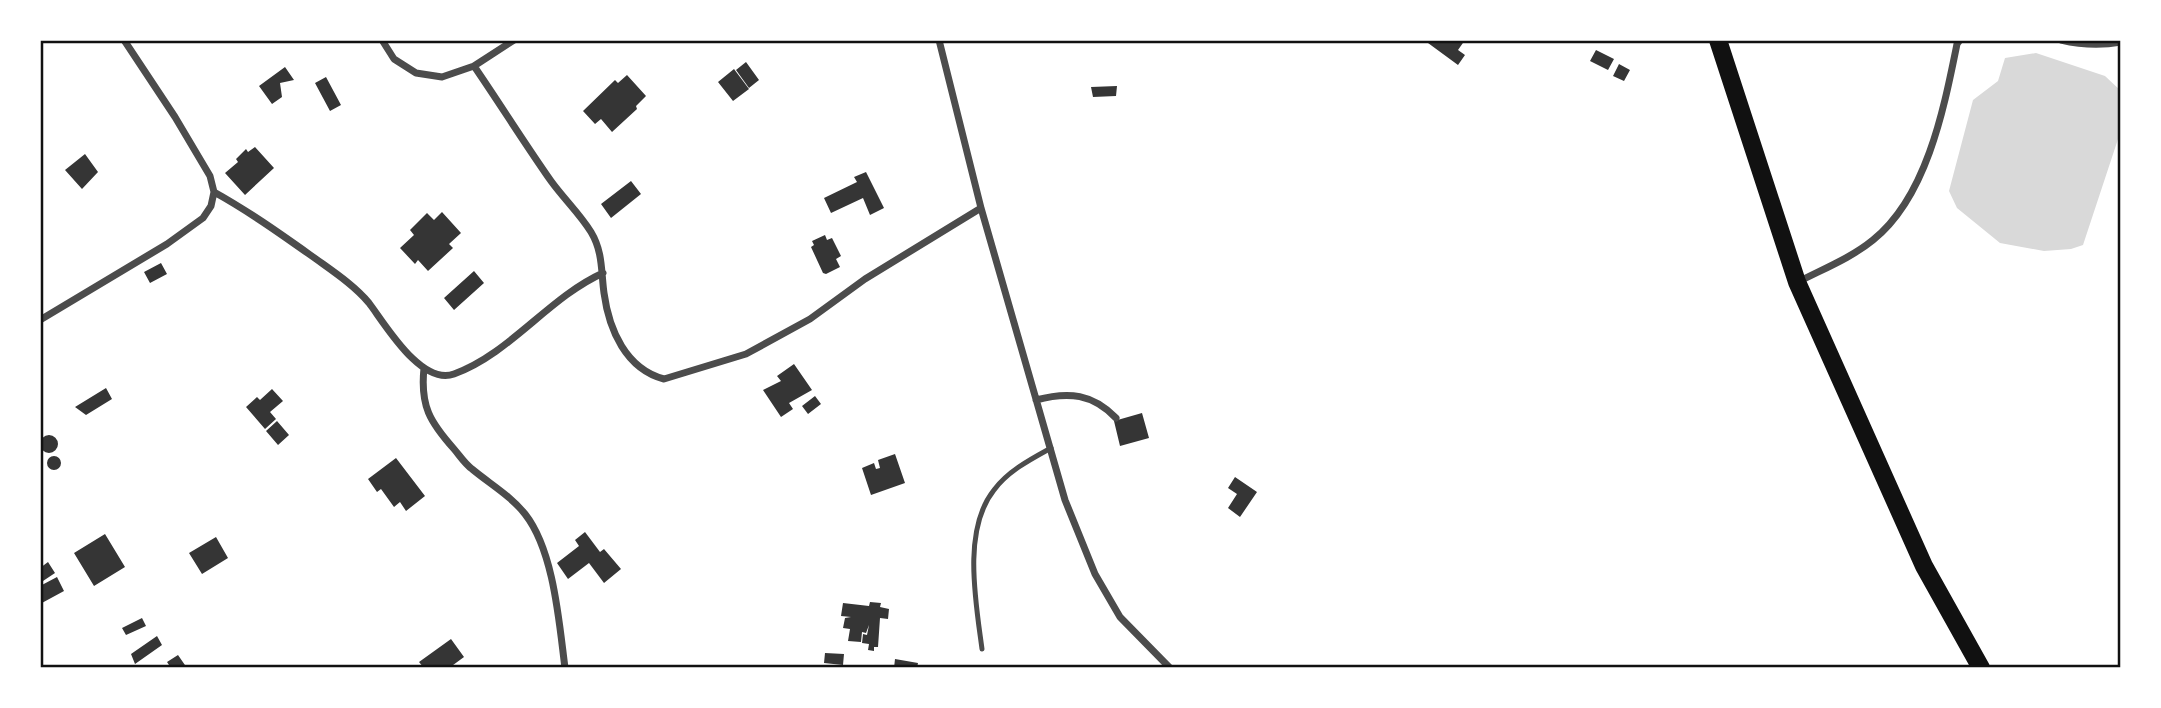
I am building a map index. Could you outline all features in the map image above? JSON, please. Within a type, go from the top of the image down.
[{"type":"highway","points":[[1718,40],[1797,282],[1924,566],[1980,668]]},
{"type":"street","points":[[40,320],[188,230],[203,218],[211,206],[214,192],[210,176],[124,40]]},
{"type":"street","points":[[382,40],[394,59],[416,73],[442,78],[474,66],[513,40]]},
{"type":"street","points":[[939,40],[981,208],[1065,500],[1096,574],[1121,617],[1170,668]]},
{"type":"street","points":[[2061,40],[2102,46],[2121,42]]},
{"type":"street","points":[[1797,282],[1864,246],[1900,214],[1931,144],[1945,101],[1957,41]]},
{"type":"street","points":[[474,66],[552,183],[591,232],[601,256],[604,294],[612,326],[624,350],[641,370],[664,379],[746,354],[810,319],[865,279],[981,208]]},
{"type":"street","points":[[214,192],[259,218],[344,280],[367,302],[394,340],[424,368],[450,376],[494,353],[581,283],[603,273]]},
{"type":"street","points":[[424,368],[424,400],[428,417],[470,468],[495,486],[525,514],[534,530],[548,564],[565,668]]},
{"type":"street","points":[[1036,400],[1062,396],[1090,398],[1116,418]]},
{"type":"lane","points":[[982,649],[974,582],[974,545],[983,511],[993,490],[1029,459],[1051,448]]},
{"type":"shaded area","points":[[2036,53],[2105,76],[2121,91],[2121,130],[2083,245],[2071,249],[2044,251],[2000,243],[1957,208],[1949,191],[1973,100],[1998,81],[2005,58]]},
{"type":"building","points":[[1429,40],[1465,40],[1458,50],[1465,55],[1458,65],[1428,43]]},
{"type":"building","points":[[1596,50],[1614,59],[1608,70],[1590,61]]},
{"type":"building","points":[[746,62],[759,80],[749,88],[736,70]]},
{"type":"building","points":[[1619,64],[1630,70],[1624,81],[1613,76]]},
{"type":"building","points":[[285,67],[294,80],[280,83],[282,97],[272,104],[259,86]]},
{"type":"building","points":[[734,69],[749,89],[733,101],[718,82]]},
{"type":"building","points":[[627,75],[646,96],[636,106],[637,109],[612,132],[601,119],[595,124],[583,111],[615,80],[618,83]]},
{"type":"building","points":[[326,77],[341,105],[330,111],[315,83]]},
{"type":"building","points":[[1117,86],[1116,96],[1093,97],[1091,87]]},
{"type":"building","points":[[255,147],[274,168],[245,195],[225,173],[238,162],[236,159],[246,149],[248,152]]},
{"type":"building","points":[[85,154],[98,172],[82,189],[65,170]]},
{"type":"building","points":[[866,172],[884,208],[870,215],[863,198],[831,213],[824,198],[857,182],[854,177]]},
{"type":"building","points":[[631,181],[641,194],[611,218],[601,204]]},
{"type":"building","points":[[442,212],[461,233],[449,244],[453,248],[428,271],[418,260],[415,264],[400,248],[414,235],[410,230],[427,213],[434,220]]},
{"type":"building","points":[[825,235],[827,240],[832,238],[841,256],[836,259],[840,267],[826,274],[823,273],[811,247],[814,245],[812,241]]},
{"type":"building","points":[[161,263],[167,274],[150,283],[144,272]]},
{"type":"building","points":[[474,271],[484,283],[454,310],[444,298]]},
{"type":"building","points":[[794,364],[812,390],[789,403],[793,409],[781,417],[763,390],[781,381],[777,376]]},
{"type":"building","points":[[106,388],[112,399],[86,415],[75,407]]},
{"type":"building","points":[[272,389],[283,401],[270,412],[276,419],[265,429],[246,407],[257,397],[260,400]]},
{"type":"building","points":[[815,396],[821,404],[808,414],[802,406]]},
{"type":"building","points":[[1142,413],[1149,438],[1120,446],[1114,421]]},
{"type":"building","points":[[277,421],[289,435],[278,445],[266,431]]},
{"type":"building","points":[[49,435],[55,438],[58,444],[55,450],[49,453],[43,450],[40,444],[43,438]]},
{"type":"building","points":[[895,454],[905,483],[871,495],[862,468],[874,463],[876,469],[880,468],[878,460]]},
{"type":"building","points":[[54,456],[59,458],[59,468],[54,470],[49,468],[47,463],[49,458]]},
{"type":"building","points":[[396,458],[425,496],[406,511],[400,502],[394,507],[381,489],[377,492],[368,479]]},
{"type":"building","points":[[1235,477],[1257,492],[1240,517],[1228,508],[1237,494],[1228,488]]},
{"type":"building","points":[[585,532],[600,552],[604,549],[621,569],[604,583],[589,563],[568,579],[557,563],[579,546],[575,540]]},
{"type":"building","points":[[105,534],[125,567],[94,586],[74,553]]},
{"type":"building","points":[[216,537],[228,558],[202,574],[189,553]]},
{"type":"building","points":[[48,562],[55,573],[43,581],[40,578],[40,568]]},
{"type":"building","points":[[57,577],[64,591],[40,604],[40,586]]},
{"type":"building","points":[[870,602],[881,603],[880,607],[889,609],[888,619],[880,618],[878,647],[874,647],[874,651],[868,650],[869,644],[862,643],[863,634],[867,635],[869,625],[866,633],[862,632],[861,642],[848,641],[850,629],[843,628],[845,618],[851,617],[841,616],[843,603],[869,606]]},
{"type":"building","points":[[142,618],[146,626],[126,635],[122,628]]},
{"type":"building","points":[[157,636],[162,645],[135,664],[131,654]]},
{"type":"building","points":[[451,639],[464,657],[449,668],[424,668],[419,662]]},
{"type":"building","points":[[825,653],[844,654],[843,665],[824,663]]},
{"type":"building","points":[[178,655],[187,668],[171,668],[167,662]]},
{"type":"building","points":[[895,659],[918,663],[917,668],[894,668]]}]
